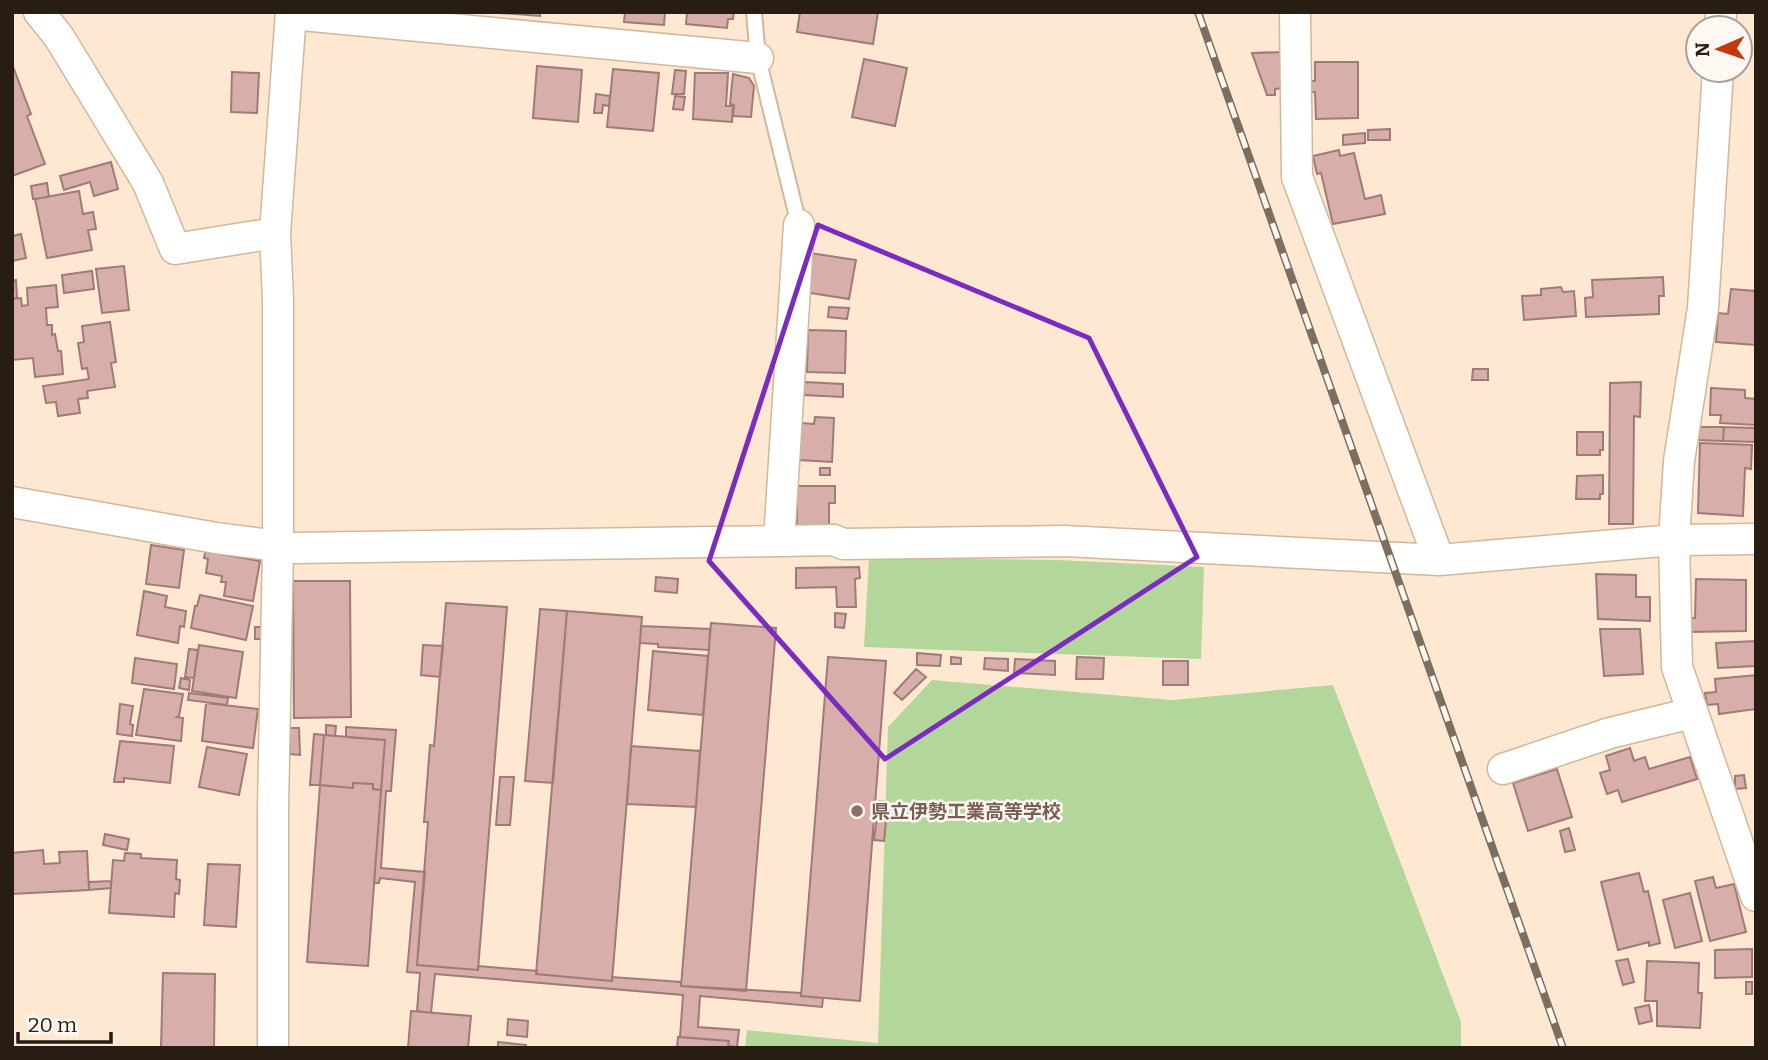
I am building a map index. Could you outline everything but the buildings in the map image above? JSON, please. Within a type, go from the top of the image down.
[{"type":"street","points":[[39,12],[60,37],[148,183],[175,248],[275,233]]},
{"type":"street","points":[[1295,12],[1297,177],[1439,560]]},
{"type":"street","points":[[273,1048],[273,809],[278,546],[278,300],[275,233],[291,13],[758,58]]},
{"type":"street","points":[[1717,84],[1703,308],[1679,461],[1674,540],[1677,667],[1756,896]]},
{"type":"street","points":[[779,541],[799,225]]},
{"type":"street","points":[[12,502],[216,538],[293,548],[834,540],[843,544],[1064,541],[1439,560],[1674,540],[1756,539]]},
{"type":"street","points":[[1503,769],[1610,733],[1692,713]]},
{"type":"lane","points":[[754,12],[758,58],[799,225]]},
{"type":"highlighted area","points":[[818,225],[1089,338],[1197,557],[885,759],[709,561]]},
{"type":"green space","points":[[869,558],[1057,560],[1204,567],[1201,659],[864,647]]},
{"type":"green space","points":[[932,680],[1172,700],[1333,685],[1461,1022],[1461,1048],[745,1048],[747,1030],[878,1043],[888,727]]},
{"type":"railway","points":[[1198,12],[1563,1048]]},
{"type":"place","name":"県立伊勢工業高等学校","points":[[857,811]]}]
